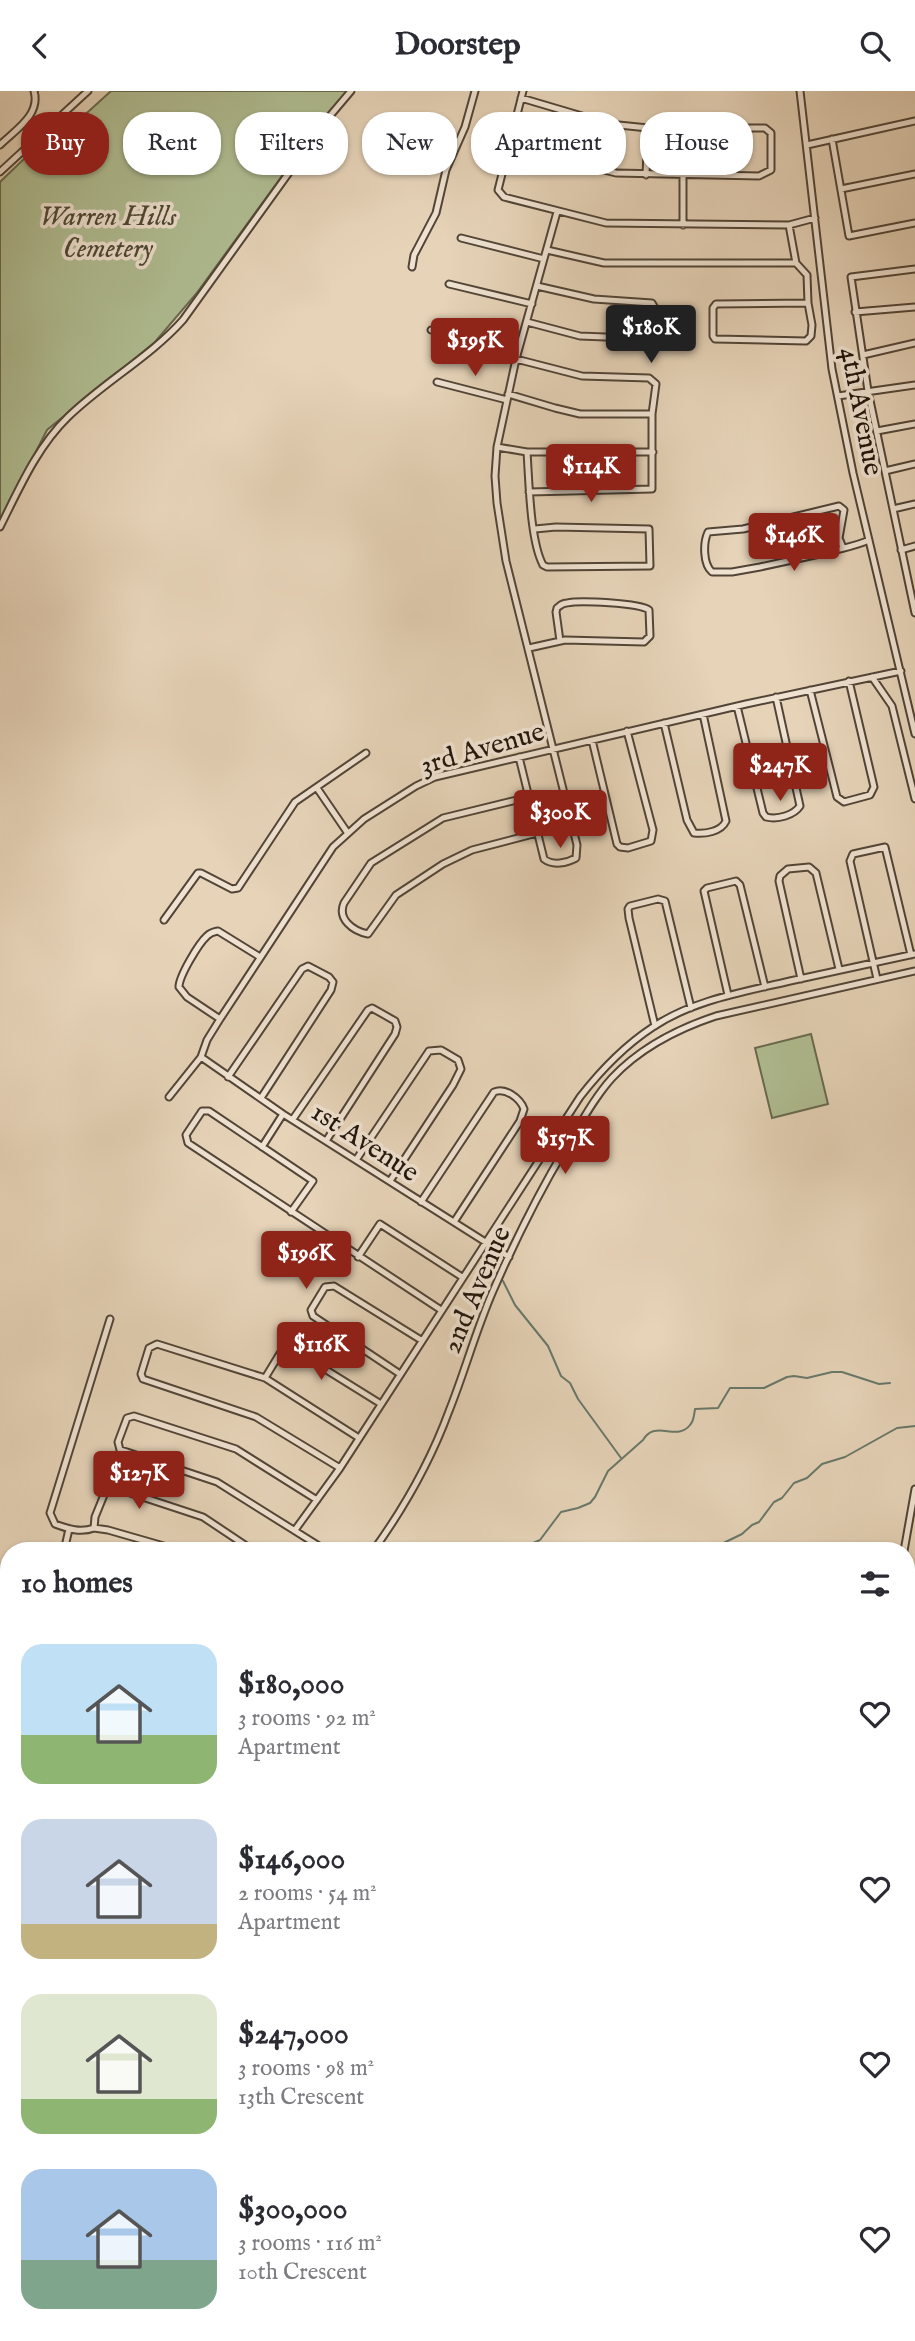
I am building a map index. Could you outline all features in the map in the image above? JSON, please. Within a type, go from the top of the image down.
[{"type":"street","points":[[0,145],[32,113],[36,101],[34,91]]},
{"type":"street","points":[[0,172],[88,91]]},
{"type":"street","points":[[0,527],[27,474],[54,433],[82,405],[165,338],[183,320],[351,91]]},
{"type":"street","points":[[412,267],[414,255],[436,213],[446,170],[465,127],[475,91]]},
{"type":"street","name":"4th Avenue","points":[[800,91],[827,334],[838,396],[915,734]]},
{"type":"street","points":[[522,95],[609,124],[640,127]]},
{"type":"street","points":[[807,145],[915,121]]},
{"type":"street","points":[[682,225],[683,175],[759,176],[771,170],[770,132],[765,128],[753,128]]},
{"type":"street","points":[[832,139],[849,236],[915,223]]},
{"type":"street","points":[[841,189],[915,174]]},
{"type":"street","points":[[503,175],[499,193],[504,197],[606,223],[789,225],[814,218]]},
{"type":"street","points":[[519,757],[542,854],[549,863],[555,864],[576,858],[577,845],[506,561],[499,524],[495,475],[497,446],[517,355],[557,212]]},
{"type":"street","points":[[789,225],[796,263],[807,275],[811,336],[806,341],[715,339],[713,336],[713,308],[716,304],[808,303]]},
{"type":"street","points":[[461,237],[544,259]]},
{"type":"street","points":[[547,250],[604,263],[796,263]]},
{"type":"street","points":[[915,269],[851,277],[869,391],[901,549],[912,581],[915,613]]},
{"type":"street","points":[[449,284],[532,304]]},
{"type":"street","points":[[527,323],[580,336],[655,339],[655,308],[652,303],[594,299],[537,286]]},
{"type":"street","points":[[855,312],[915,307]]},
{"type":"street","points":[[430,330],[582,376],[649,378],[656,384],[652,414],[652,489],[529,492]]},
{"type":"street","points":[[863,355],[915,343]]},
{"type":"street","points":[[437,381],[580,414],[652,414]]},
{"type":"street","points":[[838,396],[915,384]]},
{"type":"street","points":[[877,431],[915,424]]},
{"type":"street","points":[[497,446],[527,452],[653,452]]},
{"type":"street","points":[[527,452],[529,492],[535,529],[540,559],[547,567],[650,566],[649,529],[535,529]]},
{"type":"street","points":[[885,471],[915,464]]},
{"type":"street","points":[[893,509],[915,504]]},
{"type":"street","points":[[843,548],[839,538],[844,510],[839,506],[743,529],[710,531],[705,538],[706,565],[712,572],[760,568],[843,548],[869,540]]},
{"type":"street","points":[[901,549],[915,546]]},
{"type":"street","points":[[529,648],[560,641],[643,642],[650,636],[649,610],[635,604],[564,604],[557,608],[556,612],[560,641]]},
{"type":"street","name":"3rd Avenue","points":[[169,1097],[201,1057],[207,1040],[220,1019],[323,861],[347,832],[430,779],[627,731],[901,671]]},
{"type":"street","points":[[872,677],[892,706],[915,799]]},
{"type":"street","points":[[810,690],[837,797],[844,802],[862,799],[870,795],[874,787],[849,681]]},
{"type":"street","points":[[737,706],[763,813],[766,817],[780,817],[796,810],[800,803],[776,697]]},
{"type":"street","points":[[664,723],[687,820],[694,833],[707,832],[719,829],[726,821],[703,714]]},
{"type":"street","points":[[592,740],[617,843],[620,847],[628,848],[651,841],[653,830],[627,731]]},
{"type":"street","points":[[164,920],[198,873],[232,889],[238,888],[288,811],[304,795],[366,754]]},
{"type":"street","points":[[317,787],[347,832]]},
{"type":"street","points":[[528,797],[443,818],[374,860],[344,902],[342,915],[345,921],[360,932],[370,934],[396,895],[443,864],[472,850],[537,833]]},
{"type":"street","points":[[295,1530],[340,1468],[462,1277],[594,1080],[624,1048],[655,1025],[727,995],[839,969],[874,963],[913,955],[885,847],[850,857],[874,963],[877,979]]},
{"type":"street","points":[[801,979],[779,881],[780,876],[788,869],[809,867],[816,873],[839,969]]},
{"type":"street","points":[[727,995],[704,893],[707,888],[736,881],[740,884],[765,987]]},
{"type":"street","points":[[655,1025],[629,918],[630,906],[658,899],[666,901],[691,1008]]},
{"type":"street","points":[[220,1019],[187,997],[179,987],[180,979],[204,940],[211,933],[218,931],[260,957]]},
{"type":"street","points":[[228,1077],[302,969],[308,966],[329,977],[333,982],[331,990],[261,1098]]},
{"type":"street","name":"2nd Avenue","points":[[379,1542],[407,1500],[449,1413],[493,1291],[509,1257],[557,1163],[591,1106],[614,1077],[653,1044],[674,1032],[716,1016],[915,971]]},
{"type":"street","points":[[711,1001],[716,1016]]},
{"type":"street","points":[[293,1119],[368,1010],[372,1008],[395,1021],[395,1034],[326,1141]]},
{"type":"street","points":[[356,1160],[429,1051],[441,1050],[458,1060],[461,1069],[453,1085],[390,1181]]},
{"type":"street","name":"1st Avenue","points":[[201,1057],[284,1114],[509,1257]]},
{"type":"street","points":[[421,1202],[494,1091],[504,1091],[521,1101],[524,1109],[520,1121],[454,1222]]},
{"type":"street","points":[[291,1212],[313,1181],[209,1111],[202,1111],[186,1135],[188,1143],[358,1257],[441,1310]]},
{"type":"street","points":[[262,1147],[284,1114]]},
{"type":"street","points":[[544,1155],[557,1163]]},
{"type":"street","points":[[358,1257],[380,1224],[462,1277]]},
{"type":"street","points":[[400,1374],[313,1316],[313,1305],[325,1287],[334,1286],[421,1340]]},
{"type":"street","points":[[110,1319],[50,1513],[55,1524],[69,1529],[108,1530],[150,1542]]},
{"type":"street","points":[[340,1468],[256,1416],[143,1379],[141,1374],[149,1348],[157,1344],[265,1378],[359,1438]]},
{"type":"street","points":[[265,1378],[282,1350],[291,1348],[381,1404]]},
{"type":"street","points":[[310,1542],[217,1482],[120,1450],[118,1442],[127,1418],[134,1416],[236,1450],[317,1500]]},
{"type":"street","points":[[94,1528],[102,1496],[108,1487],[111,1487],[203,1517],[240,1542]]},
{"type":"street","points":[[906,1542],[915,1489]]},
{"type":"street","points":[[66,1542],[69,1529]]},
{"type":"green space","name":"Warren Hills Cemetery","points":[[111,91],[353,91],[333,112],[235,112],[235,175],[283,175],[196,294],[155,342],[47,430],[0,522],[0,182],[21,162],[21,175],[109,175],[109,112],[88,112]]},
{"type":"green space","points":[[811,1034],[828,1104],[772,1118],[755,1048]]},
{"type":"waterway","points":[[503,1281],[515,1305],[548,1346],[561,1376],[570,1383],[578,1399],[621,1458]]},
{"type":"waterway","points":[[535,1542],[540,1540],[561,1512],[590,1503],[608,1471],[648,1434],[654,1431],[685,1430],[692,1422],[695,1409],[718,1408],[730,1388],[764,1388],[787,1377],[807,1378],[832,1372],[842,1372],[879,1384],[890,1383]]},
{"type":"waterway","points":[[726,1542],[759,1522],[774,1502],[782,1498],[794,1483],[807,1478],[822,1464],[845,1457],[897,1428],[915,1426]]}]
